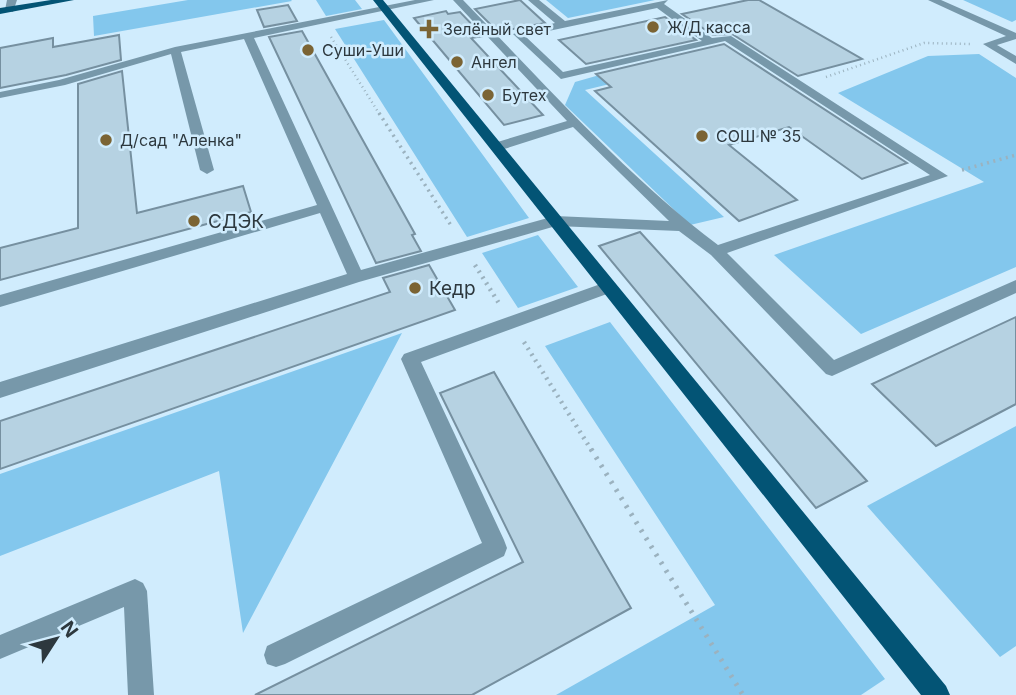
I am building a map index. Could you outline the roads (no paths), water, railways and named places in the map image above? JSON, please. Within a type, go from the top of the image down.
[{"type":"main road","points":[[7,7],[69,0]]},
{"type":"main road","points":[[381,4],[937,695]]},
{"type":"lane","points":[[0,95],[61,83],[175,50],[321,20],[381,4],[429,0]]},
{"type":"lane","points":[[458,0],[575,121],[683,226],[716,251],[832,369],[1016,286]]},
{"type":"lane","points":[[533,0],[563,25]]},
{"type":"lane","points":[[933,0],[1015,36]]},
{"type":"lane","points":[[711,42],[661,3],[517,34],[561,76],[711,42],[727,38],[941,176],[716,251]]},
{"type":"lane","points":[[248,36],[356,277]]},
{"type":"lane","points":[[1015,36],[988,44],[1016,61]]},
{"type":"lane","points":[[175,50],[207,170]]},
{"type":"lane","points":[[496,148],[575,121]]},
{"type":"lane","points":[[0,301],[326,207]]},
{"type":"lane","points":[[0,390],[356,277],[555,221],[683,226]]},
{"type":"lane","points":[[275,655],[496,548],[410,359],[609,287]]},
{"type":"lane","points":[[0,647],[135,591],[141,695]]},
{"type":"place","name":"Ж/Д касса","points":[[653,27]]},
{"type":"place","name":"Зелёный свет","points":[[429,29]]},
{"type":"place","name":"Суши-Уши","points":[[308,50]]},
{"type":"place","name":"Ангел","points":[[457,62]]},
{"type":"place","name":"Бутех","points":[[488,95]]},
{"type":"place","name":"СОШ № 35","points":[[702,136]]},
{"type":"place","name":"Д/сад \"Аленка\"","points":[[106,140]]},
{"type":"place","name":"СДЭК","points":[[194,221]]},
{"type":"place","name":"Кедр","points":[[415,288]]}]
